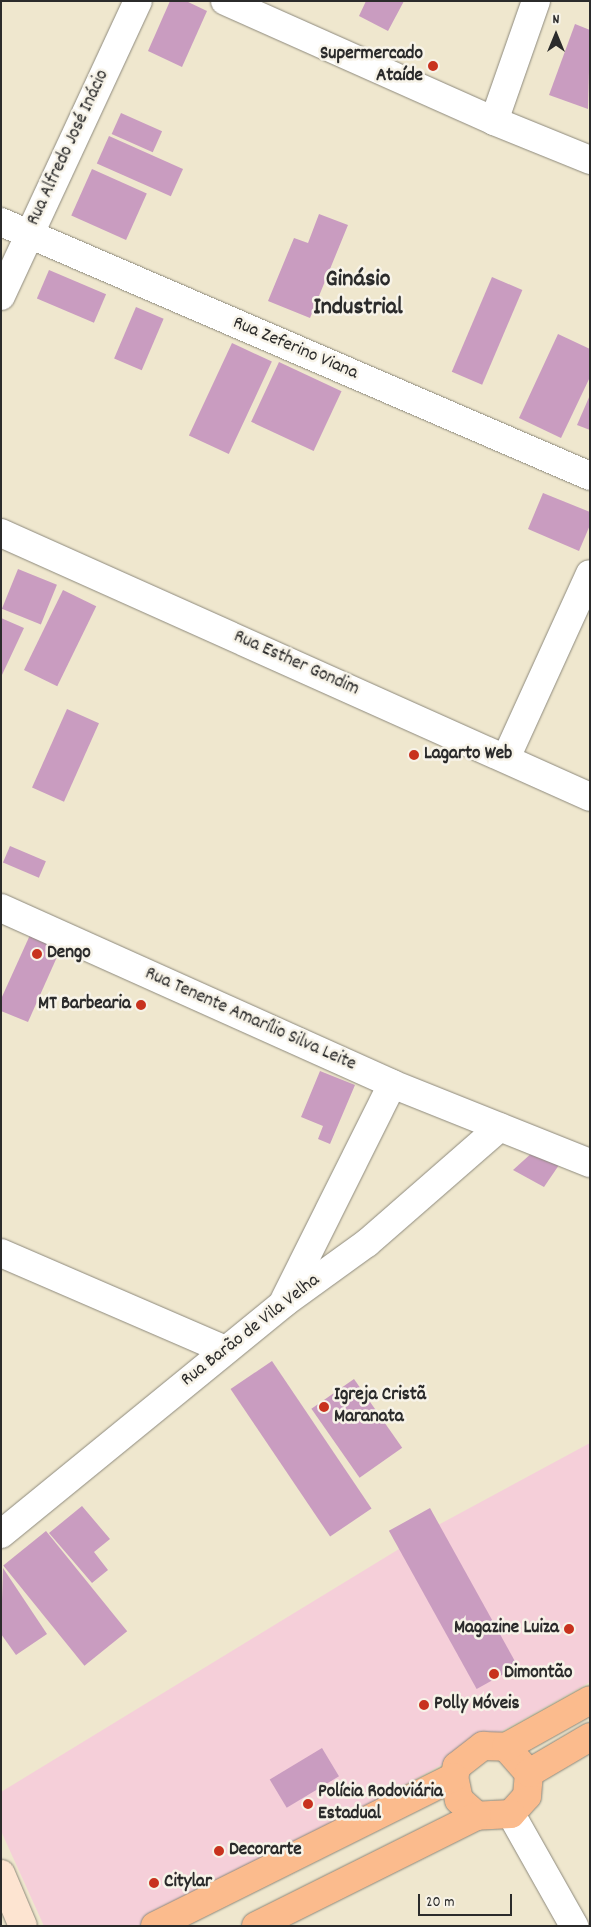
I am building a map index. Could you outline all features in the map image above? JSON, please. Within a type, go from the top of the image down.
[{"type":"main road","points":[[477,1816],[459,1800],[454,1777],[457,1766],[483,1746],[506,1747],[590,1700]]},
{"type":"main road","points":[[529,1773],[590,1738]]},
{"type":"main road","points":[[256,1926],[477,1816],[511,1814],[527,1796],[529,1773],[506,1747]]},
{"type":"main road","points":[[155,1926],[454,1777]]},
{"type":"street","name":"Rua Alfredo José Inácio","points":[[1,296],[28,234],[138,1]]},
{"type":"street","points":[[225,1],[494,121],[590,160]]},
{"type":"street","points":[[494,121],[536,1]]},
{"type":"street","name":"Rua Zeferino Viana","points":[[1,222],[590,476]]},
{"type":"street","name":"Rua Esther Gondim","points":[[1,533],[590,797]]},
{"type":"street","points":[[506,758],[590,574]]},
{"type":"street","name":"Rua Tenente Amarílio Silva Leite","points":[[1,908],[392,1084],[590,1163]]},
{"type":"street","points":[[284,1303],[392,1084]]},
{"type":"street","name":"Rua Barão de Vila Velha","points":[[1,1534],[284,1303],[367,1243],[500,1126]]},
{"type":"street","points":[[1,1253],[225,1350]]},
{"type":"street","points":[[511,1814],[574,1926]]},
{"type":"street","points":[[1,1874],[23,1926]]},
{"type":"shaded area","points":[[590,1443],[590,1682],[152,1926],[44,1926],[1,1831],[1,1792],[440,1524]]},
{"type":"building","points":[[170,1],[186,1],[207,11],[182,67],[148,51]]},
{"type":"building","points":[[366,1],[404,1],[388,31],[359,16]]},
{"type":"building","points":[[575,24],[590,30],[588,109],[549,95]]},
{"type":"building","points":[[121,113],[162,131],[153,152],[112,134]]},
{"type":"building","points":[[109,136],[183,169],[171,196],[97,163]]},
{"type":"building","points":[[92,169],[147,193],[126,240],[71,216]]},
{"type":"building","points":[[319,214],[348,225],[310,318],[268,301],[294,238],[308,243]]},
{"type":"building","points":[[49,270],[106,294],[94,323],[37,299]]},
{"type":"building","points":[[492,277],[522,290],[482,385],[452,372]]},
{"type":"building","points":[[136,307],[164,319],[142,370],[114,359]]},
{"type":"building","points":[[558,334],[590,349],[590,377],[561,438],[519,418]]},
{"type":"building","points":[[232,343],[272,362],[229,454],[189,435]]},
{"type":"building","points":[[279,362],[342,391],[314,451],[251,422]]},
{"type":"building","points":[[590,395],[590,430],[577,425]]},
{"type":"building","points":[[543,493],[590,512],[590,525],[579,551],[528,529]]},
{"type":"building","points":[[18,569],[57,585],[41,625],[2,609]]},
{"type":"building","points":[[63,590],[96,606],[57,686],[24,670]]},
{"type":"building","points":[[1,618],[24,628],[1,677]]},
{"type":"building","points":[[67,709],[99,723],[64,802],[32,788]]},
{"type":"building","points":[[10,846],[46,861],[39,878],[3,863]]},
{"type":"building","points":[[30,935],[61,948],[28,1022],[1,1011],[1,999]]},
{"type":"building","points":[[320,1071],[355,1085],[330,1144],[318,1139],[323,1126],[301,1117]]},
{"type":"building","points":[[534,1151],[559,1165],[544,1187],[513,1170]]},
{"type":"building","points":[[272,1361],[372,1509],[330,1537],[231,1389]]},
{"type":"building","points":[[354,1379],[402,1448],[360,1478],[311,1409]]},
{"type":"building","points":[[82,1506],[110,1539],[94,1552],[108,1570],[92,1583],[49,1533]]},
{"type":"building","points":[[430,1508],[518,1666],[477,1689],[389,1531]]},
{"type":"building","points":[[46,1531],[127,1631],[84,1666],[3,1566]]},
{"type":"building","points":[[3,1568],[47,1634],[16,1655],[1,1634]]},
{"type":"building","points":[[322,1748],[339,1776],[287,1808],[270,1779]]},
{"type":"place","name":"Supermercado Ataíde","points":[[433,66]]},
{"type":"place","name":"Lagarto Web","points":[[414,755]]},
{"type":"place","name":"Dengo","points":[[37,954]]},
{"type":"place","name":"MT Barbearia","points":[[141,1005]]},
{"type":"place","name":"Igreja Cristã Maranata","points":[[324,1407]]},
{"type":"place","name":"Magazine Luiza","points":[[569,1629]]},
{"type":"place","name":"Dimontão","points":[[494,1674]]},
{"type":"place","name":"Polly Móveis","points":[[424,1705]]},
{"type":"place","name":"Polícia Rodoviária Estadual","points":[[308,1804]]},
{"type":"place","name":"Decorarte","points":[[219,1851]]},
{"type":"place","name":"Citylar","points":[[154,1883]]},
{"type":"district","name":"Ginásio Industrial","points":[[358,295]]}]
